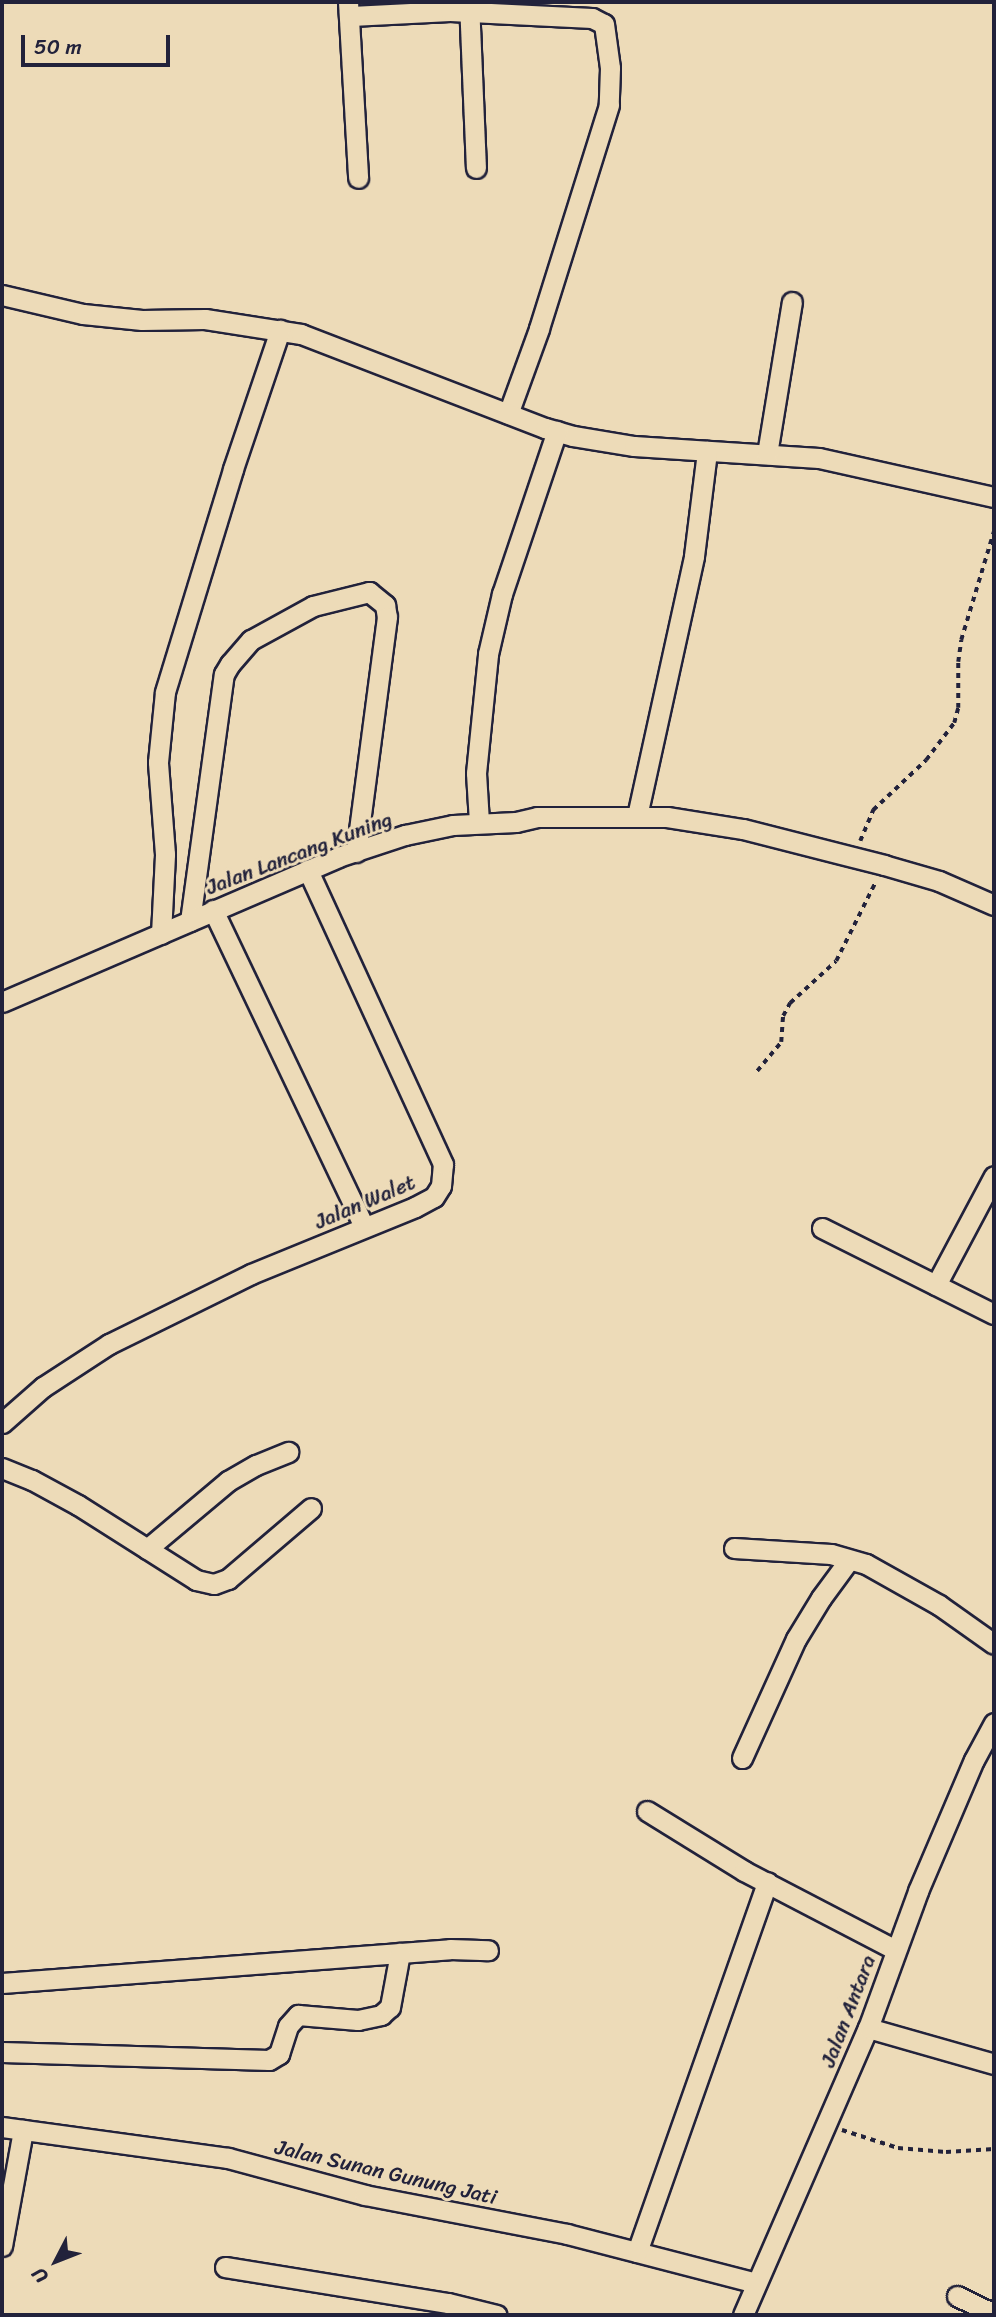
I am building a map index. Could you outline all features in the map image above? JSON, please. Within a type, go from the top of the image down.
[{"type":"street","points":[[469,7],[476,168]]},
{"type":"street","points":[[358,178],[349,9],[401,12],[469,7],[599,20],[604,24],[610,68],[609,105],[539,330],[508,414]]},
{"type":"street","points":[[2,295],[83,314],[142,320],[205,319],[301,334],[557,431],[634,446],[819,458],[994,497]]},
{"type":"street","points":[[767,454],[792,302]]},
{"type":"street","points":[[161,934],[165,854],[158,762],[165,692],[233,469],[280,330]]},
{"type":"street","points":[[479,822],[476,773],[488,654],[502,594],[557,431]]},
{"type":"street","points":[[637,816],[694,556],[707,452]]},
{"type":"street","points":[[190,921],[224,674],[251,640],[313,606],[369,592],[385,605],[387,618],[356,852]]},
{"type":"street","name":"Jalan Lancang Kuning","points":[[2,1002],[308,870],[405,835],[479,822],[516,822],[537,817],[637,816],[667,817],[743,829],[939,881],[994,905]]},
{"type":"street","name":"Jalan Walet","points":[[2,1423],[43,1387],[109,1344],[251,1274],[434,1198],[441,1186],[443,1164],[308,870]]},
{"type":"street","points":[[213,910],[363,1227]]},
{"type":"street","points":[[936,1285],[994,1176]]},
{"type":"street","points":[[822,1228],[994,1314]]},
{"type":"street","points":[[147,1549],[228,1481],[256,1465],[289,1452]]},
{"type":"street","points":[[2,1468],[44,1486],[196,1580],[214,1584],[228,1579],[311,1508]]},
{"type":"street","points":[[734,1548],[811,1552],[849,1560],[898,1580],[994,1644]]},
{"type":"street","points":[[742,1758],[796,1639],[849,1560]]},
{"type":"street","name":"Jalan Antara","points":[[743,2315],[828,2123],[918,1891],[988,1749],[994,1723]]},
{"type":"street","points":[[647,1811],[767,1882],[897,1950]]},
{"type":"street","points":[[637,2252],[767,1882]]},
{"type":"street","points":[[2,1983],[400,1953],[488,1950]]},
{"type":"street","points":[[2,2053],[269,2060],[279,2054],[288,2026],[298,2015],[358,2020],[381,2015],[390,2007],[400,1953]]},
{"type":"street","points":[[867,2028],[994,2064]]},
{"type":"street","name":"Jalan Sunan Gunung Jati","points":[[2,2127],[228,2158],[365,2195],[554,2232],[756,2283]]},
{"type":"street","points":[[2,2246],[23,2130]]},
{"type":"street","points":[[225,2267],[448,2303],[497,2315]]},
{"type":"street","points":[[957,2295],[994,2314]]},
{"type":"path","points":[[856,858],[864,825],[873,810],[926,760],[954,723],[958,708],[961,640],[994,531]]},
{"type":"path","points":[[757,1071],[781,1042],[783,1016],[790,1003],[836,961],[851,936],[884,865]]},
{"type":"path","points":[[828,2123],[857,2137],[898,2148],[946,2152],[994,2149]]}]
